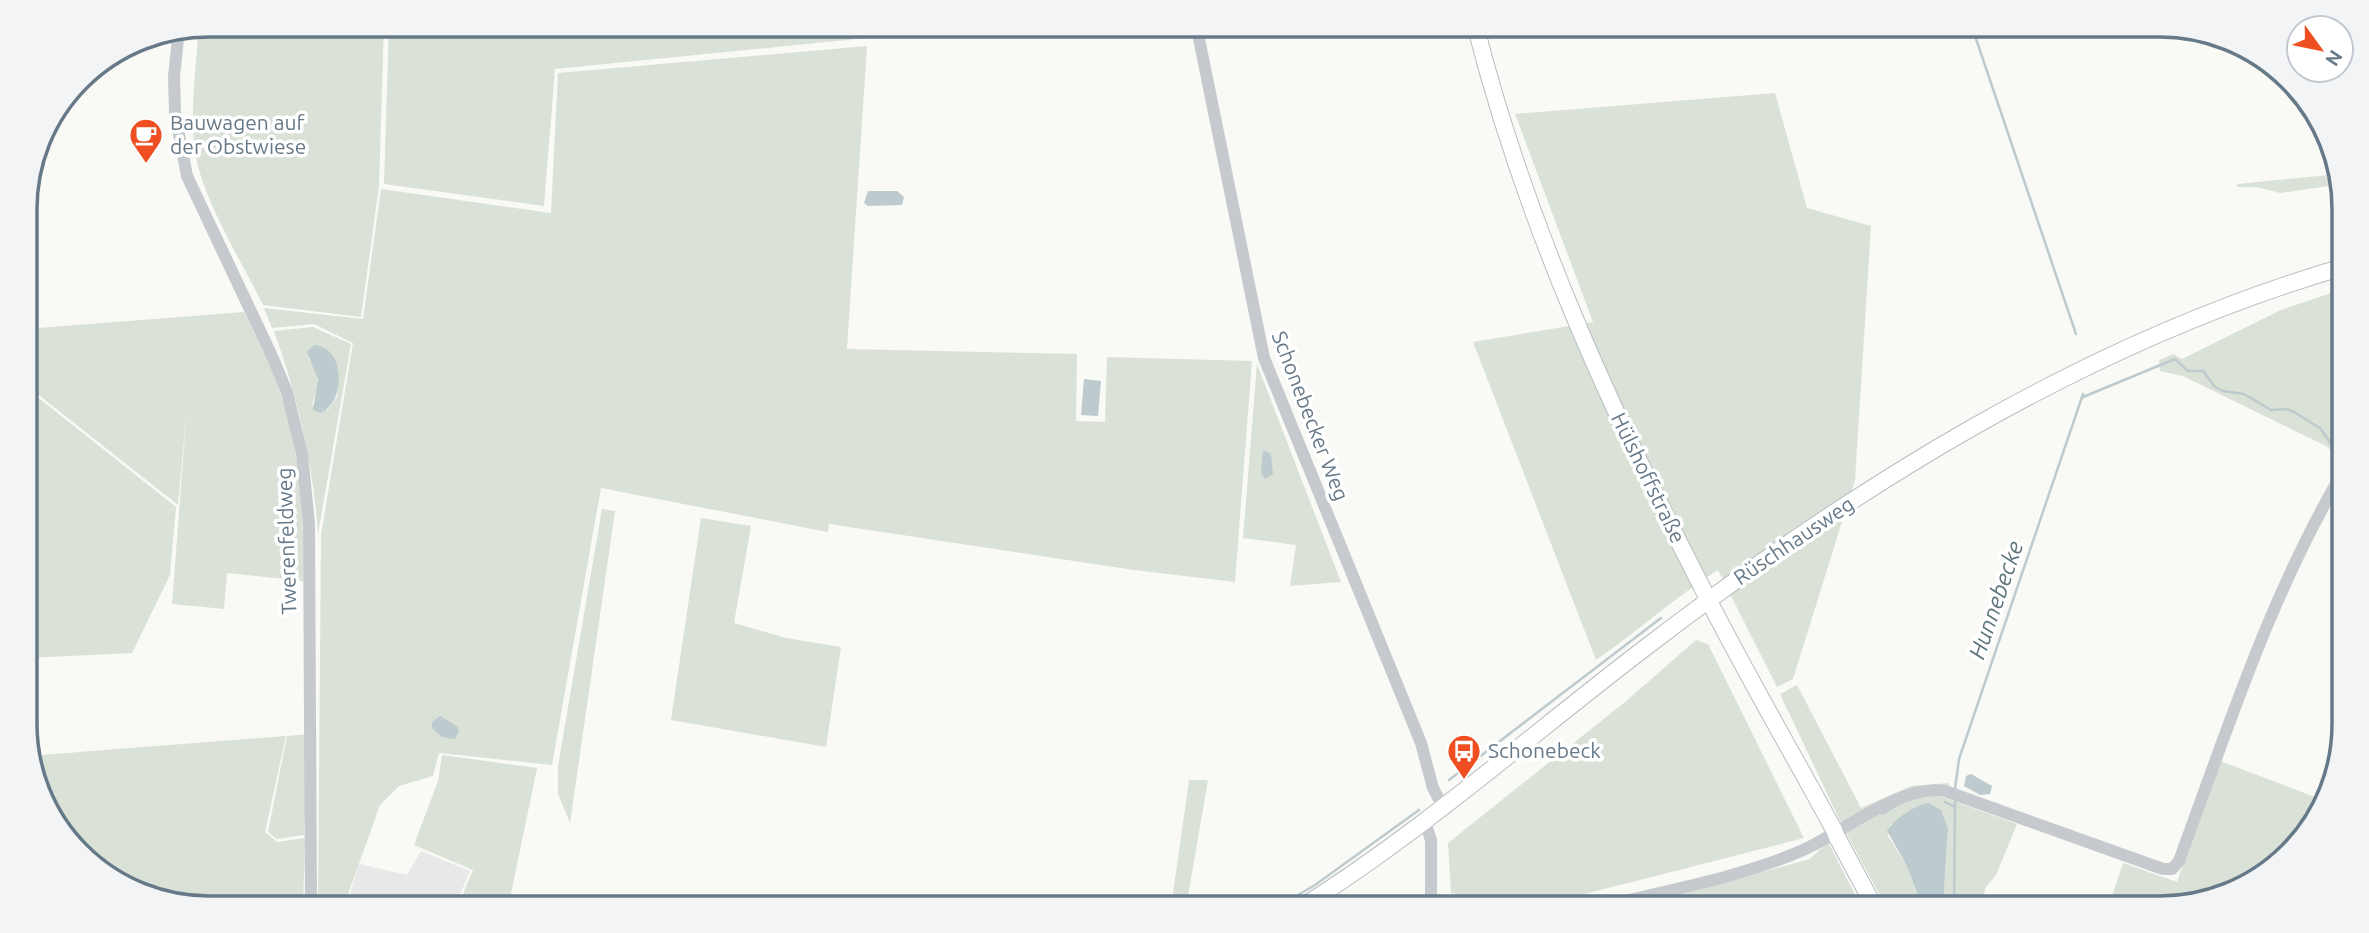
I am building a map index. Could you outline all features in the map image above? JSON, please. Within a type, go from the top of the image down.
[{"type":"main road","name":"Hülshoffstraße","points":[[1479,37],[1514,160],[1569,307],[1614,409],[1708,600],[1869,896]]},
{"type":"main road","name":"Rüschhausweg","points":[[1318,896],[1373,859],[1708,600],[1884,480],[2026,398],[2174,328],[2332,271]]},
{"type":"street","name":"Schonebecker Weg","points":[[1199,37],[1264,358],[1421,743],[1433,788],[1442,805]]},
{"type":"street","name":"Twerenfeldweg","points":[[178,40],[174,76],[175,113],[187,176],[287,392],[302,454],[309,524],[311,896]]},
{"type":"street","points":[[1641,896],[1773,862],[1803,850],[1906,795],[1926,790],[1945,791],[2163,869],[2175,866],[2274,603],[2332,490]]},
{"type":"street","points":[[1424,819],[1432,840],[1431,896]]},
{"type":"shaded area","points":[[198,37],[384,37],[379,186],[361,317],[263,305],[205,188],[195,153],[193,98]]},
{"type":"shaded area","points":[[389,37],[867,37],[555,69],[544,206],[384,184]]},
{"type":"shaded area","points":[[867,46],[847,349],[1077,354],[1076,421],[1105,422],[1107,357],[1252,361],[1235,582],[1134,570],[829,524],[828,532],[601,488],[552,765],[439,753],[433,776],[399,786],[380,805],[347,896],[318,896],[321,535],[353,343],[314,324],[272,328],[264,308],[363,319],[381,189],[551,213],[558,73]]},
{"type":"shaded area","points":[[1775,93],[1807,208],[1871,226],[1855,480],[1793,679],[1777,687],[1718,570],[1596,660],[1473,342],[1593,322],[1515,114]]},
{"type":"shaded area","points":[[2328,175],[2331,186],[2280,193],[2257,187],[2237,187],[2238,184]]},
{"type":"shaded area","points":[[868,191],[897,191],[904,197],[902,205],[868,206],[864,203]]},
{"type":"shaded area","points":[[2332,293],[2332,451],[2183,376],[2160,371],[2159,360],[2173,354],[2182,359],[2281,310]]},
{"type":"shaded area","points":[[244,312],[274,376],[291,433],[302,506],[303,581],[227,573],[224,609],[172,604],[187,407],[178,505],[37,394],[37,328]]},
{"type":"shaded area","points":[[313,327],[351,344],[318,534],[303,431],[274,331]],"holes":[[[308,358],[338,367],[337,396],[328,410],[312,404],[318,380]]]},
{"type":"shaded area","points":[[314,345],[325,348],[332,355],[339,376],[335,398],[321,413],[313,410],[318,379],[307,352]]},
{"type":"shaded area","points":[[1257,364],[1341,582],[1290,586],[1296,545],[1243,538]]},
{"type":"shaded area","points":[[1084,379],[1101,381],[1098,416],[1081,415]]},
{"type":"shaded area","points":[[37,397],[176,507],[170,575],[132,653],[37,658]]},
{"type":"shaded area","points":[[1263,450],[1271,454],[1273,474],[1265,479],[1261,473]]},
{"type":"shaded area","points":[[602,509],[615,511],[570,823],[558,794],[558,766]]},
{"type":"shaded area","points":[[701,518],[751,526],[734,623],[786,638],[841,647],[826,747],[671,720]]},
{"type":"shaded area","points":[[1696,640],[1708,644],[1804,838],[1577,896],[1464,896],[1451,893],[1448,843],[1625,702]]},
{"type":"shaded area","points":[[1797,685],[1861,808],[1911,786],[1949,783],[1950,790],[1937,788],[1842,825],[1780,694]]},
{"type":"shaded area","points":[[440,716],[457,726],[459,731],[455,739],[442,737],[432,728],[432,722]]},
{"type":"shaded area","points":[[309,734],[304,835],[277,839],[268,832],[287,736]]},
{"type":"shaded area","points":[[286,736],[265,832],[277,842],[305,838],[303,896],[186,895],[133,879],[95,854],[79,838],[54,800],[39,755]]},
{"type":"shaded area","points":[[442,755],[537,768],[510,896],[462,896],[473,870],[414,845],[438,781]]},
{"type":"shaded area","points":[[2220,761],[2316,797],[2297,829],[2282,846],[2265,861],[2236,879],[2194,893],[2172,896],[2112,896],[2123,863],[2177,882]]},
{"type":"shaded area","points":[[1971,774],[1992,786],[1990,794],[1980,795],[1964,786],[1966,776]]},
{"type":"shaded area","points":[[1189,780],[1208,780],[1188,896],[1173,896]]},
{"type":"shaded area","points":[[1915,794],[1942,797],[2017,824],[1996,875],[1986,887],[1983,896],[1944,896],[1948,834],[1941,810],[1929,803],[1890,825],[1888,836],[1906,864],[1918,896],[1880,896],[1846,833]]},
{"type":"shaded area","points":[[1929,803],[1941,810],[1948,829],[1944,896],[1918,896],[1906,864],[1887,831],[1905,813]]},
{"type":"shaded area","points":[[1828,842],[1856,896],[1676,896],[1810,859]]},
{"type":"shaded area","points":[[421,851],[470,871],[459,896],[350,896],[359,864],[407,875]]},
{"type":"waterway","name":"Hunnebecke","points":[[1975,37],[2076,334]]},
{"type":"waterway","points":[[2083,397],[2175,359],[2188,371],[2203,371],[2215,387],[2223,391],[2244,394],[2271,410],[2286,409],[2294,412],[2320,428],[2332,445]]},
{"type":"waterway","name":"Hunnebecke","points":[[1955,789],[1959,759],[2083,394]]},
{"type":"waterway","points":[[1449,780],[1661,618]]},
{"type":"waterway","name":"Hunnebecke","points":[[1954,896],[1955,800]]},
{"type":"waterway","points":[[1945,802],[1955,807]]},
{"type":"waterway","points":[[1882,814],[1897,805]]},
{"type":"waterway","points":[[1296,896],[1419,810]]},
{"type":"place","name":"Bauwagen auf der Obstwiese","points":[[146,165]]},
{"type":"place","name":"Schonebeck","points":[[1464,781]]}]
